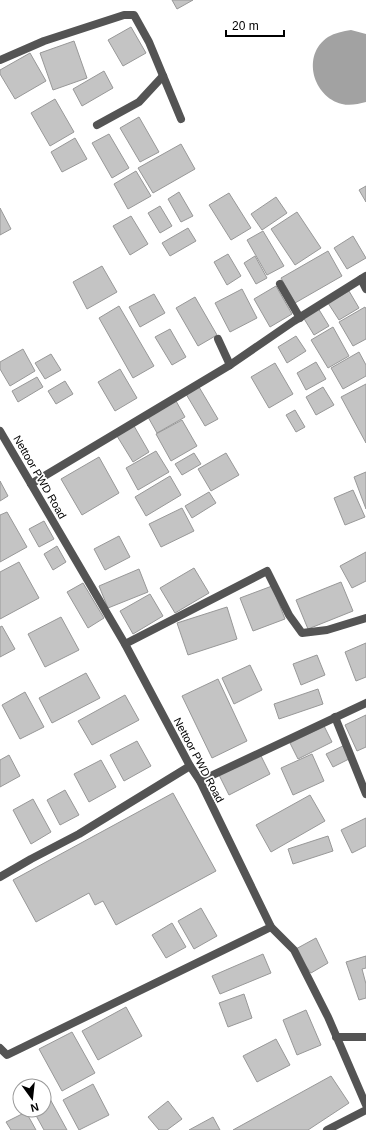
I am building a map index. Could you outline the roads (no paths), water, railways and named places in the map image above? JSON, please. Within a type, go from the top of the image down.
[{"type":"street","points":[[0,60],[44,41],[124,14],[134,15],[149,42],[181,119]]},
{"type":"street","points":[[97,125],[139,102],[163,76]]},
{"type":"street","points":[[31,484],[230,365],[364,277],[366,289]]},
{"type":"street","points":[[280,284],[300,318]]},
{"type":"street","points":[[218,339],[230,365]]},
{"type":"street","name":"Nettoor PWD Road","points":[[0,430],[126,644],[190,766],[200,781],[271,926],[294,950],[328,1017],[366,1105]]},
{"type":"street","points":[[126,644],[267,571],[289,614],[302,633],[327,630],[366,618]]},
{"type":"street","points":[[200,781],[366,703]]},
{"type":"street","points":[[335,717],[366,794]]},
{"type":"street","points":[[0,877],[79,834],[190,766]]},
{"type":"street","points":[[0,1048],[7,1055],[271,926]]},
{"type":"street","points":[[336,1037],[366,1037]]},
{"type":"street","points":[[327,1130],[366,1110]]}]
